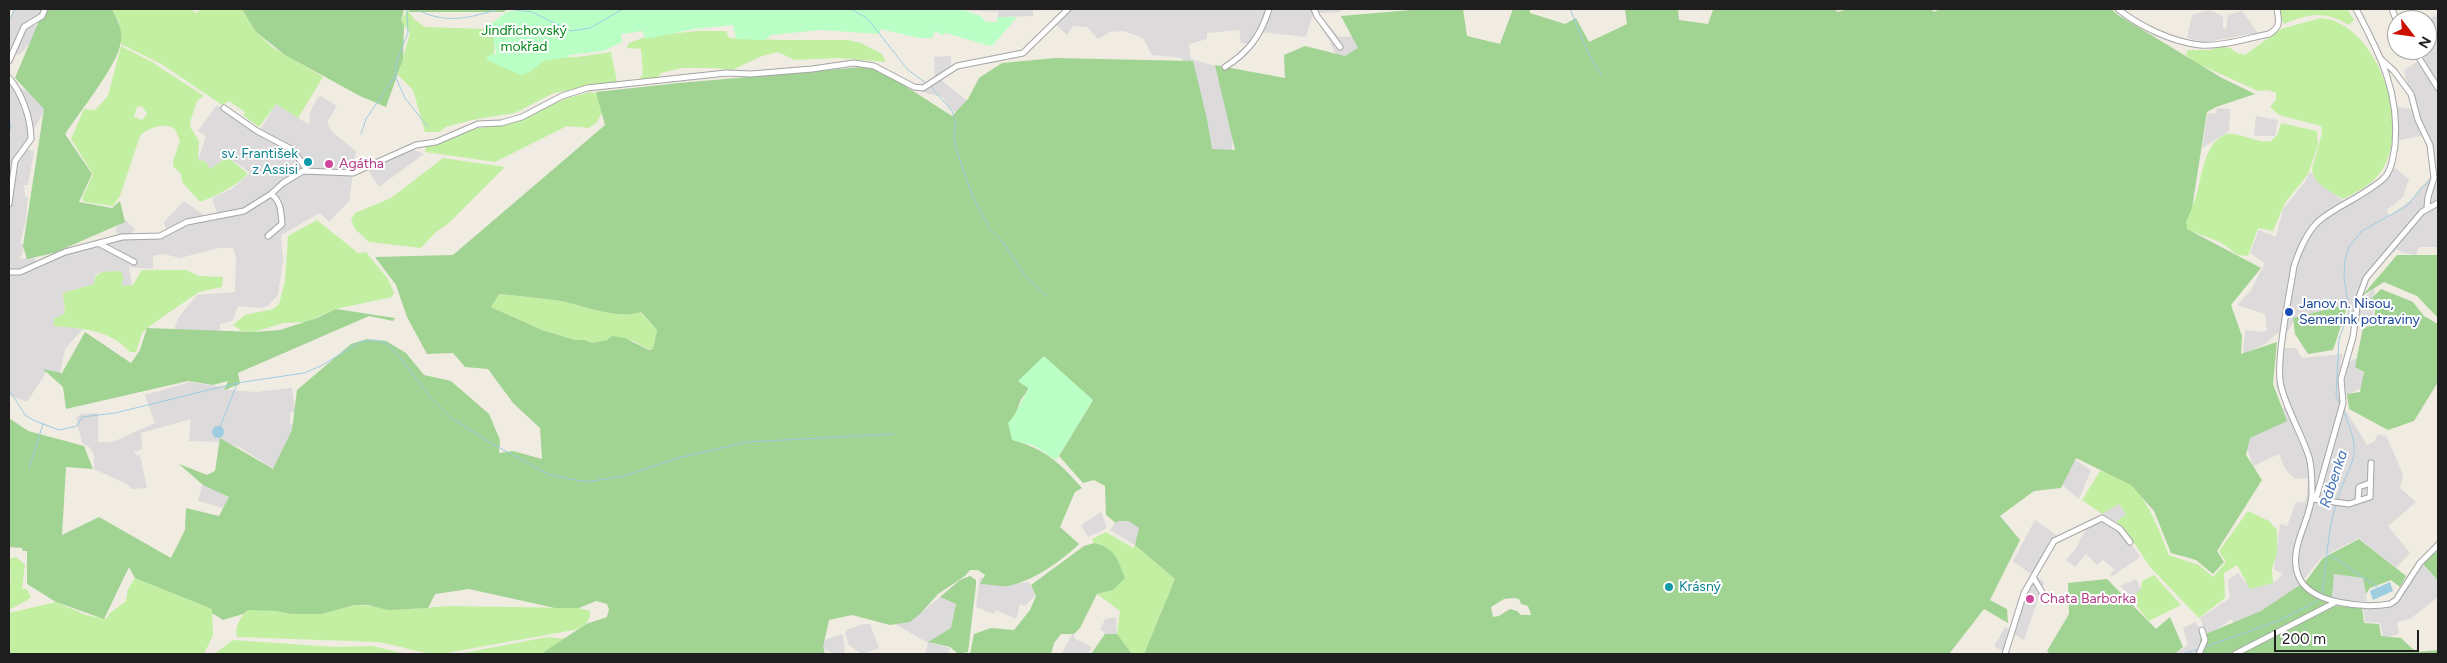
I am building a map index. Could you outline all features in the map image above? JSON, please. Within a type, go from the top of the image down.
[{"type":"street","points":[[9,60],[10,51],[24,27],[42,16],[44,9]]},
{"type":"street","points":[[10,271],[20,272],[66,252],[100,244],[122,236],[160,236],[187,222],[244,211],[271,194],[295,174],[307,170],[354,174],[416,145],[436,142],[478,124],[501,123],[522,117],[562,96],[588,88],[726,73],[751,74],[812,69],[854,62],[874,66],[914,87],[923,88],[957,66],[1023,53],[1068,9]]},
{"type":"street","points":[[1225,67],[1246,52],[1256,40],[1269,9]]},
{"type":"street","points":[[1314,9],[1316,16],[1340,47]]},
{"type":"street","points":[[2118,9],[2128,17],[2172,38],[2201,45],[2269,34],[2277,30],[2279,24],[2277,9]]},
{"type":"street","points":[[2334,603],[2307,587],[2298,576],[2296,554],[2312,499],[2310,458],[2280,385],[2286,319],[2299,251],[2319,221],[2371,188],[2389,171],[2397,124],[2394,97],[2379,58],[2356,9]]},
{"type":"street","points":[[2379,58],[2394,71],[2411,94],[2418,120],[2430,145],[2434,178],[2428,197],[2428,207]]},
{"type":"street","points":[[2420,60],[2438,88]]},
{"type":"street","points":[[9,78],[19,91],[30,122],[32,139],[15,161],[9,204]]},
{"type":"street","points":[[224,108],[257,130],[294,150],[307,170]]},
{"type":"street","points":[[268,236],[282,224],[280,205],[277,198],[271,194]]},
{"type":"street","points":[[2312,499],[2316,495],[2343,404],[2340,379],[2353,338],[2354,318],[2361,288],[2372,270],[2428,207],[2438,203]]},
{"type":"street","points":[[100,244],[134,262]]},
{"type":"street","points":[[2312,499],[2336,504],[2370,497],[2370,463]]},
{"type":"street","points":[[2358,501],[2359,487],[2370,483]]},
{"type":"street","points":[[2005,654],[2024,593],[2054,541],[2096,519],[2102,518],[2113,523],[2130,542]]},
{"type":"street","points":[[2235,654],[2334,603],[2390,604],[2396,600],[2420,562],[2432,549],[2438,546]]},
{"type":"street","points":[[2033,577],[2046,599]]},
{"type":"street","points":[[2199,654],[2205,640],[2202,630]]},
{"type":"shaded area","points":[[14,9],[43,9],[41,14],[30,25],[45,26],[20,54],[11,55],[9,74],[9,20]]},
{"type":"shaded area","points":[[1033,9],[1033,16],[998,17],[998,12],[960,10]]},
{"type":"shaded area","points":[[1063,9],[1346,9],[1341,10],[1341,12],[1318,13],[1339,37],[1361,36],[1359,57],[1340,65],[1329,40],[1313,14],[1306,37],[1256,30],[1249,43],[1241,43],[1239,30],[1207,33],[1207,39],[1189,44],[1191,59],[1222,68],[1233,108],[1232,152],[1204,152],[1200,116],[1182,58],[1152,55],[1143,38],[1124,31],[1110,32],[1098,39],[1087,27],[1073,26],[1067,35],[1052,21]]},
{"type":"shaded area","points":[[2209,10],[2223,16],[2223,28],[2226,29],[2228,15],[2242,11],[2258,33],[2204,42],[2187,38],[2192,15]]},
{"type":"shaded area","points":[[2437,15],[2438,247],[2419,247],[2416,255],[2404,253],[2397,249],[2365,280],[2361,297],[2366,296],[2374,288],[2376,302],[2368,333],[2364,327],[2367,315],[2350,325],[2352,305],[2350,304],[2296,317],[2286,335],[2284,348],[2296,348],[2302,358],[2343,354],[2340,366],[2356,358],[2368,385],[2344,396],[2343,406],[2367,445],[2374,442],[2378,434],[2386,435],[2402,472],[2403,477],[2400,488],[2416,502],[2388,526],[2410,553],[2396,568],[2359,538],[2322,557],[2296,589],[2236,631],[2232,619],[2207,636],[2200,618],[2230,598],[2228,580],[2238,573],[2251,589],[2275,582],[2283,574],[2274,569],[2280,524],[2287,526],[2296,502],[2305,503],[2307,494],[2308,478],[2295,479],[2286,470],[2279,454],[2253,466],[2244,439],[2263,404],[2286,408],[2276,386],[2280,331],[2265,344],[2243,354],[2245,330],[2263,332],[2267,330],[2265,314],[2237,305],[2251,290],[2265,263],[2250,253],[2259,230],[2276,237],[2283,209],[2305,182],[2310,172],[2343,201],[2384,175],[2389,165],[2395,168],[2409,179],[2403,197],[2387,210],[2389,216],[2411,200],[2431,176],[2429,145],[2424,135],[2399,140],[2398,107],[2413,109],[2404,70],[2421,60],[2437,60]]},
{"type":"shaded area","points":[[951,56],[951,65],[935,77],[934,57]]},
{"type":"shaded area","points":[[9,74],[17,86],[51,104],[44,111],[32,133],[28,135],[27,149],[34,151],[28,185],[24,185],[25,197],[28,197],[26,220],[20,243],[24,245],[23,252],[19,259],[34,257],[37,263],[118,235],[115,229],[124,219],[135,229],[128,238],[152,239],[168,235],[164,222],[184,201],[208,218],[218,216],[212,198],[232,189],[250,173],[228,157],[209,170],[205,161],[198,160],[206,136],[198,131],[217,105],[258,133],[276,104],[308,124],[312,108],[318,97],[321,96],[337,106],[327,122],[331,131],[356,151],[349,201],[329,222],[320,213],[281,235],[283,261],[278,295],[269,305],[262,308],[238,306],[232,321],[220,324],[220,337],[174,331],[178,318],[197,295],[235,292],[236,258],[233,248],[219,248],[180,258],[164,254],[153,256],[153,269],[129,267],[132,285],[122,287],[118,271],[97,273],[94,278],[94,284],[63,293],[65,313],[54,319],[57,326],[83,329],[65,349],[60,373],[47,371],[27,402],[9,395]]},
{"type":"shaded area","points":[[941,80],[972,104],[962,116],[948,107],[943,97],[925,93],[922,89]]},
{"type":"shaded area","points":[[2217,108],[2230,109],[2229,131],[2202,148],[2208,113],[2216,114]]},
{"type":"shaded area","points":[[2256,116],[2278,120],[2275,136],[2254,136]]},
{"type":"shaded area","points":[[410,148],[424,154],[379,187],[368,170]]},
{"type":"shaded area","points":[[190,382],[228,388],[229,390],[256,392],[292,388],[295,411],[290,413],[290,424],[300,425],[277,471],[239,447],[221,442],[189,441],[191,419],[141,433],[142,449],[134,452],[136,455],[140,455],[147,488],[132,489],[127,484],[94,469],[94,454],[89,447],[82,443],[76,418],[81,414],[98,413],[98,442],[113,442],[155,423],[145,395]]},
{"type":"shaded area","points":[[2074,459],[2091,470],[2079,499],[2062,485]]},
{"type":"shaded area","points":[[203,482],[229,498],[224,508],[198,501]]},
{"type":"shaded area","points":[[2119,504],[2126,514],[2117,522],[2108,519],[2101,513]]},
{"type":"shaded area","points":[[1127,507],[1139,528],[1135,545],[1110,530]]},
{"type":"shaded area","points":[[1101,512],[1107,528],[1088,537],[1081,525]]},
{"type":"shaded area","points":[[2035,520],[2057,536],[2035,576],[2044,582],[2024,640],[2014,634],[2008,652],[2004,652],[1994,646],[2005,627],[2011,630],[2032,575],[2013,561]]},
{"type":"shaded area","points":[[2098,520],[2105,520],[2126,536],[2140,557],[2111,577],[2110,574],[2115,570],[2103,560],[2097,565],[2086,554],[2075,567],[2066,560],[2076,548],[2089,524]]},
{"type":"shaded area","points":[[2423,564],[2437,581],[2438,597],[2410,619],[2397,622],[2399,634],[2384,638],[2380,623],[2365,622],[2363,608],[2392,606],[2398,602]]},
{"type":"shaded area","points":[[2333,574],[2363,578],[2367,601],[2346,602],[2331,598]]},
{"type":"shaded area","points":[[980,577],[1004,585],[1028,582],[1036,595],[1024,606],[1020,604],[1016,619],[996,610],[994,614],[976,607]]},
{"type":"shaded area","points":[[2136,579],[2142,591],[2131,596],[2120,586]]},
{"type":"shaded area","points":[[940,597],[956,604],[951,629],[930,643],[950,648],[948,654],[925,654],[928,643],[895,624],[911,621]]},
{"type":"shaded area","points":[[1116,617],[1117,635],[1105,637],[1104,632],[1100,630],[1105,619]]},
{"type":"shaded area","points":[[2196,622],[2203,638],[2198,654],[2175,654],[2188,645],[2183,628]]},
{"type":"shaded area","points":[[863,624],[870,624],[879,648],[862,654],[849,645],[845,634],[847,630]]},
{"type":"shaded area","points":[[1073,633],[1075,639],[1092,647],[1088,654],[1061,654]]},
{"type":"shaded area","points":[[843,634],[845,654],[832,654],[816,647],[821,641]]},
{"type":"green space","points":[[44,9],[112,9],[118,22],[121,31],[121,41],[117,55],[104,78],[65,134],[92,174],[79,202],[112,208],[120,201],[125,222],[54,253],[27,259],[23,246],[44,109],[15,78]]},
{"type":"green space","points":[[112,9],[189,9],[197,13],[200,9],[242,9],[256,32],[272,47],[323,77],[298,118],[276,104],[259,127],[243,115],[245,112],[229,101],[222,105],[163,65],[121,44],[119,22]]},
{"type":"green space","points":[[242,9],[404,9],[401,21],[404,25],[403,59],[386,107],[360,96],[285,55],[256,32]]},
{"type":"green space","points":[[408,9],[507,9],[504,12],[409,12]]},
{"type":"green space","name":"Jindřichovský mokřad","points":[[529,9],[961,9],[981,16],[986,22],[997,22],[998,17],[1017,17],[992,46],[944,33],[943,36],[935,31],[932,38],[919,38],[881,29],[878,34],[821,30],[771,35],[765,40],[736,39],[733,25],[694,29],[646,39],[642,31],[621,34],[622,42],[603,51],[569,55],[569,57],[543,61],[530,72],[521,75],[487,60],[487,56],[496,54],[493,34],[488,26],[507,12]]},
{"type":"green space","points":[[1423,9],[1463,9],[1467,36],[1500,44],[1513,9],[1530,9],[1530,13],[1565,24],[1576,18],[1589,42],[1627,24],[1625,9],[1678,9],[1679,20],[1708,24],[1713,10],[1719,9],[1836,9],[1837,12],[1849,9],[1931,9],[1934,12],[1940,9],[2111,9],[2222,78],[2255,94],[2216,107],[2207,112],[2192,208],[2186,222],[2187,229],[2261,268],[2231,305],[2242,336],[2241,354],[2277,342],[2273,384],[2287,421],[2250,438],[2246,455],[2262,480],[2217,551],[2224,562],[2213,574],[2196,560],[2171,553],[2154,511],[2131,485],[2076,458],[2061,488],[2034,491],[2000,516],[2020,540],[1990,600],[2007,609],[2008,623],[1984,609],[1949,654],[1144,654],[1175,579],[1135,545],[1139,528],[1129,521],[1118,521],[1116,523],[1106,515],[1105,486],[1094,480],[1083,483],[1059,456],[1093,400],[1018,381],[1029,388],[1018,407],[1013,440],[1034,448],[1051,458],[1082,488],[1075,492],[1060,527],[1079,544],[1046,570],[1008,586],[980,584],[985,575],[978,570],[970,570],[965,576],[938,594],[910,622],[890,625],[852,615],[829,620],[823,647],[825,654],[541,654],[586,624],[607,617],[609,609],[607,604],[596,601],[579,608],[555,608],[469,589],[435,594],[428,608],[388,610],[368,605],[354,605],[322,614],[291,614],[276,611],[248,610],[243,614],[223,620],[212,613],[212,609],[135,578],[129,567],[104,619],[56,602],[27,584],[27,551],[23,551],[22,548],[9,547],[9,418],[28,431],[84,446],[93,469],[66,467],[62,535],[99,517],[171,558],[185,530],[186,508],[219,516],[229,497],[203,485],[179,464],[207,475],[215,471],[220,438],[273,469],[292,430],[297,390],[351,344],[367,339],[386,341],[406,353],[424,375],[451,381],[489,414],[500,440],[499,453],[513,451],[542,459],[540,428],[513,403],[488,369],[465,367],[453,353],[427,354],[407,317],[396,285],[375,257],[453,255],[605,125],[596,92],[874,66],[952,116],[968,99],[979,78],[1002,63],[1055,58],[1193,61],[1212,149],[1235,150],[1215,65],[1285,78],[1284,55],[1305,46],[1345,56],[1358,48],[1341,16]],"holes":[[[499,294],[561,301],[611,313],[632,314],[641,312],[657,330],[653,349],[649,350],[625,338],[612,336],[607,340],[592,343],[542,330],[491,307]],[[1504,599],[1519,599],[1521,604],[1528,606],[1531,615],[1521,615],[1517,611],[1510,609],[1499,616],[1493,617],[1491,607]]]},
{"type":"green space","points":[[2278,9],[2347,9],[2354,20],[2349,25],[2332,17],[2316,15],[2284,24]]},
{"type":"green space","points":[[407,10],[415,20],[425,27],[489,29],[494,33],[494,58],[539,62],[551,58],[578,57],[611,52],[617,82],[554,93],[515,113],[472,120],[446,127],[440,132],[425,132],[413,90],[398,75],[410,33],[401,21]]},
{"type":"green space","points":[[2321,18],[2341,24],[2359,38],[2374,58],[2385,81],[2391,106],[2393,131],[2390,154],[2380,173],[2368,185],[2343,199],[2319,183],[2313,174],[2312,169],[2322,133],[2321,126],[2279,115],[2270,107],[2276,100],[2276,93],[2268,90],[2258,91],[2194,62],[2186,55],[2188,50],[2211,50],[2220,46],[2230,48],[2237,53],[2245,55],[2281,29]]},
{"type":"green space","points":[[697,31],[726,31],[729,38],[848,40],[861,43],[882,54],[886,62],[838,58],[795,60],[778,52],[762,56],[732,70],[682,68],[661,73],[655,80],[638,81],[643,74],[641,49],[627,48],[629,43],[648,36]]},
{"type":"green space","points":[[121,46],[152,62],[204,96],[197,101],[190,127],[199,141],[198,160],[205,161],[210,169],[228,157],[248,174],[225,190],[200,202],[182,182],[181,174],[173,166],[180,141],[175,129],[167,126],[157,126],[140,136],[120,196],[113,206],[85,202],[82,199],[93,174],[71,139],[84,109],[95,110],[108,96]],"holes":[[[142,106],[147,114],[142,120],[134,117],[137,107]]]},
{"type":"green space","points":[[590,92],[599,94],[603,111],[597,122],[589,128],[567,126],[495,162],[425,152],[426,146],[461,131],[498,125],[530,115],[565,99]]},
{"type":"green space","points":[[2281,123],[2317,131],[2318,145],[2308,174],[2285,203],[2273,231],[2258,228],[2248,256],[2238,255],[2220,242],[2186,229],[2186,221],[2196,196],[2204,164],[2216,141],[2222,136],[2233,134],[2259,141],[2271,141],[2278,134]]},
{"type":"green space","points":[[443,158],[505,167],[421,248],[369,242],[355,229],[351,220],[355,213],[391,198]]},
{"type":"green space","points":[[317,220],[358,253],[366,252],[388,279],[394,293],[392,297],[336,309],[306,322],[284,323],[254,332],[242,331],[233,325],[245,315],[273,309],[279,304],[285,281],[288,236]]},
{"type":"green space","points":[[2397,255],[2438,255],[2438,318],[2417,296],[2384,282],[2362,296]]},
{"type":"green space","points":[[142,270],[186,270],[199,276],[223,277],[222,287],[199,292],[154,323],[142,333],[136,352],[130,352],[122,344],[104,334],[85,329],[54,326],[54,319],[65,313],[63,293],[94,284],[97,276],[103,272],[121,271],[124,279],[122,286],[133,285]]},
{"type":"green space","points":[[2381,289],[2413,302],[2424,316],[2438,324],[2438,382],[2414,421],[2388,430],[2349,409],[2347,394],[2360,392],[2364,372],[2355,367],[2363,328],[2372,326],[2376,307],[2368,302]]},
{"type":"green space","points":[[499,294],[561,301],[611,313],[631,314],[640,312],[657,330],[653,349],[648,349],[634,341],[624,339],[592,343],[542,330],[491,307]]},
{"type":"green space","points":[[2348,304],[2333,350],[2308,354],[2295,334],[2293,318]]},
{"type":"green space","points":[[336,309],[395,318],[393,321],[369,316],[238,373],[240,384],[224,390],[228,381],[213,385],[188,381],[66,409],[63,387],[43,369],[62,373],[85,332],[131,363],[140,350],[147,328],[254,332],[280,330],[317,318]]},
{"type":"green space","points":[[1044,356],[1093,400],[1056,460],[1035,446],[1012,440],[1008,423],[1019,407],[1028,388],[1018,381]]},
{"type":"green space","points":[[2100,471],[2123,478],[2141,496],[2152,515],[2169,555],[2199,565],[2213,577],[2226,562],[2219,551],[2248,511],[2269,521],[2277,530],[2277,553],[2272,569],[2273,583],[2250,589],[2237,565],[2224,573],[2225,598],[2199,618],[2150,567],[2127,532],[2116,522],[2126,514],[2119,504],[2102,514],[2082,500]]},
{"type":"green space","points":[[1106,532],[1133,548],[1135,545],[1175,579],[1144,654],[1132,654],[1117,634],[1120,611],[1097,594],[1113,590],[1100,544],[1094,543],[1092,539]]},
{"type":"green space","points":[[2359,539],[2406,576],[2400,587],[2391,580],[2370,588],[2366,594],[2363,578],[2334,574],[2331,606],[2362,607],[2364,623],[2379,624],[2381,636],[2401,638],[2416,652],[2438,650],[2438,654],[2199,654],[2201,636],[2261,611],[2306,581],[2323,558]]},
{"type":"green space","points":[[1094,543],[1111,551],[1125,578],[1113,590],[1097,594],[1080,628],[1074,634],[1061,634],[1054,643],[1051,654],[970,654],[974,634],[991,628],[1014,630],[1030,610],[1036,596],[1031,585],[1084,546]]},
{"type":"green space","points":[[2438,551],[2438,581],[2423,564],[2429,556]]},
{"type":"green space","points":[[16,557],[25,565],[22,589],[27,589],[31,598],[11,609],[9,608],[9,582],[11,582],[9,559]]},
{"type":"green space","points":[[2154,575],[2181,605],[2149,621],[2135,604],[2133,597],[2141,589],[2142,581]]},
{"type":"green space","points":[[970,576],[976,580],[976,585],[968,652],[958,654],[950,647],[928,642],[951,628],[956,604],[940,597],[960,580]]},
{"type":"green space","points":[[135,578],[212,609],[213,635],[204,654],[9,654],[9,613],[56,602],[86,615],[106,619],[110,613],[126,601],[128,589]]},
{"type":"green space","points":[[2107,579],[2156,629],[2170,617],[2183,647],[2175,654],[2050,654],[2047,651],[2069,614],[2068,583]]},
{"type":"green space","points":[[354,605],[412,609],[448,606],[579,608],[590,611],[590,615],[586,624],[574,630],[441,654],[425,653],[377,642],[237,637],[236,629],[248,609],[291,614],[322,614]]},
{"type":"green space","points":[[1105,634],[1117,634],[1132,654],[1091,654]]},
{"type":"green space","points":[[548,637],[565,639],[541,654],[458,654]]},
{"type":"green space","points":[[233,640],[335,647],[372,646],[406,654],[214,654]]},
{"type":"water","points":[[218,426],[224,432],[218,438],[212,432]]},
{"type":"water","points":[[2390,582],[2393,591],[2373,600],[2370,591]]},
{"type":"waterway","points":[[9,21],[15,9]]},
{"type":"waterway","points":[[407,9],[408,33],[397,60],[395,76],[405,98],[428,127]]},
{"type":"waterway","points":[[415,9],[427,14],[448,18],[467,17],[500,9]]},
{"type":"waterway","points":[[507,9],[532,12],[571,31],[590,28],[623,9]]},
{"type":"waterway","points":[[850,9],[867,18],[908,70],[926,83]]},
{"type":"waterway","points":[[1570,9],[1596,68],[1602,76]]},
{"type":"waterway","points":[[361,134],[366,119],[395,76]]},
{"type":"waterway","points":[[931,87],[952,111],[956,124],[954,137],[956,149],[973,197],[990,229],[1002,241],[1027,278],[1047,296]]},
{"type":"waterway","points":[[9,118],[11,127],[9,133]]},
{"type":"waterway","name":"Rábenka","points":[[2340,404],[2336,396],[2339,339],[2349,312],[2344,277],[2345,260],[2349,247],[2362,231],[2408,205],[2421,188],[2431,180]]},
{"type":"waterway","points":[[9,390],[26,416],[59,430],[77,426],[82,417],[115,413],[237,383],[304,373],[321,366],[360,342],[373,340],[385,343],[395,351],[432,399],[450,417],[489,442],[550,475],[586,482],[624,476],[678,458],[747,442],[894,434]]},
{"type":"waterway","points":[[220,427],[237,384]]},
{"type":"waterway","name":"Rábenka","points":[[2337,500],[2354,456],[2353,438],[2343,410]]},
{"type":"waterway","points":[[29,468],[43,424]]},
{"type":"waterway","name":"Rábenka","points":[[2322,594],[2329,537],[2336,504]]},
{"type":"waterway","points":[[2329,554],[2377,587]]},
{"type":"waterway","name":"Rábenka","points":[[2205,647],[2278,621],[2316,602],[2320,597]]},
{"type":"waterway","name":"Rábenka","points":[[2183,654],[2199,649]]},
{"type":"place","name":"sv. František z Assisi","points":[[308,162]]},
{"type":"place","name":"Agátha","points":[[329,164]]},
{"type":"place","name":"Janov n. Nisou, Semerink potraviny","points":[[2289,312]]},
{"type":"place","name":"Krásný","points":[[1669,587]]},
{"type":"place","name":"Chata Barborka","points":[[2030,599]]}]
